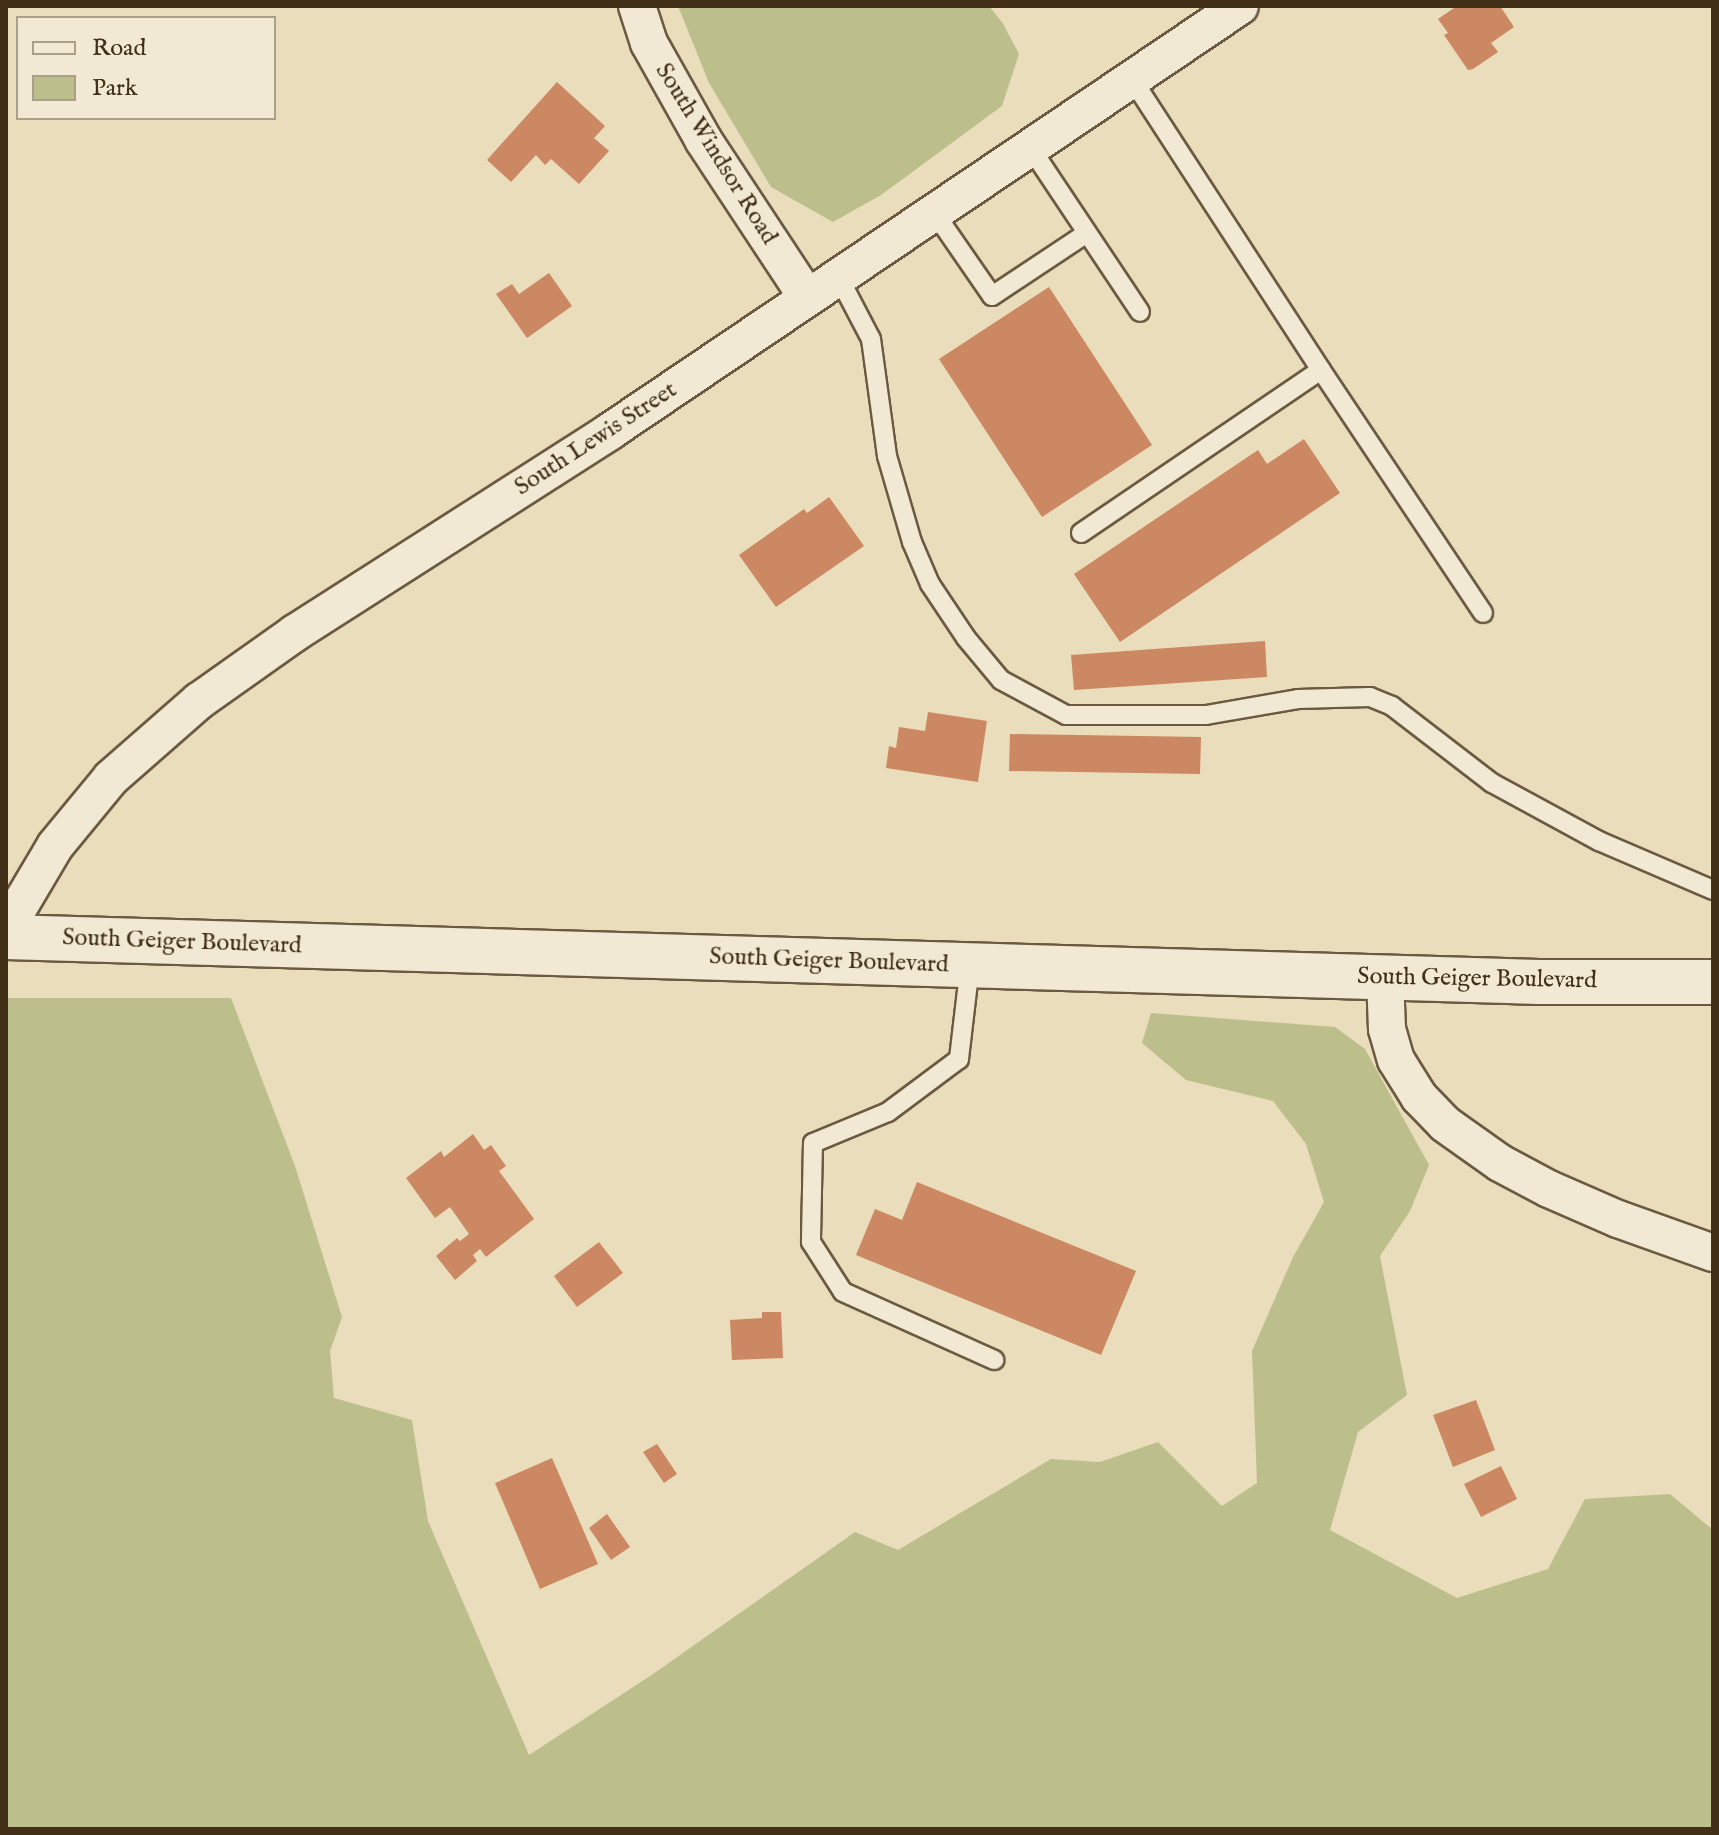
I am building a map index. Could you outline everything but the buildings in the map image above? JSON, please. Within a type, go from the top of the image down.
[{"type":"street","name":"South Windsor Road","points":[[637,6],[649,43],[704,141],[807,297]]},
{"type":"street","name":"South Lewis Street","points":[[6,929],[55,846],[111,778],[199,701],[295,633],[609,432],[1240,6]]},
{"type":"street","name":"South Geiger Boulevard","points":[[6,937],[1653,983]]},
{"type":"street","points":[[1385,977],[1387,1029],[1396,1060],[1419,1097],[1445,1124],[1500,1163],[1549,1189],[1618,1219],[1713,1253]]},
{"type":"street","points":[[1653,983],[1713,982]]},
{"type":"street","points":[[1653,983],[1713,992]]},
{"type":"lane","points":[[1132,79],[1483,613]]},
{"type":"lane","points":[[1030,147],[1140,312]]},
{"type":"lane","points":[[934,212],[992,296],[1087,233]]},
{"type":"lane","points":[[838,276],[871,339],[887,456],[912,542],[930,584],[966,638],[1001,680],[1066,715],[1206,715],[1298,699],[1370,697],[1392,706],[1492,783],[1599,841],[1713,890]]},
{"type":"lane","points":[[1081,533],[1321,370]]},
{"type":"lane","points":[[970,965],[959,1059],[888,1112],[813,1143],[811,1242],[843,1292],[994,1360]]},
{"type":"green space","points":[[678,6],[989,6],[1002,22],[1019,54],[1002,106],[881,195],[833,222],[771,187],[709,83]]},
{"type":"green space","points":[[6,998],[231,998],[295,1166],[342,1317],[330,1351],[334,1398],[412,1420],[428,1521],[529,1755],[653,1674],[855,1532],[898,1550],[1051,1459],[1100,1462],[1158,1442],[1222,1506],[1257,1483],[1252,1351],[1293,1257],[1324,1202],[1306,1144],[1273,1101],[1186,1080],[1142,1043],[1151,1013],[1335,1027],[1365,1049],[1429,1165],[1410,1211],[1380,1256],[1407,1395],[1358,1432],[1330,1530],[1457,1598],[1548,1569],[1585,1499],[1670,1494],[1713,1530],[1713,1829],[6,1829]]}]
